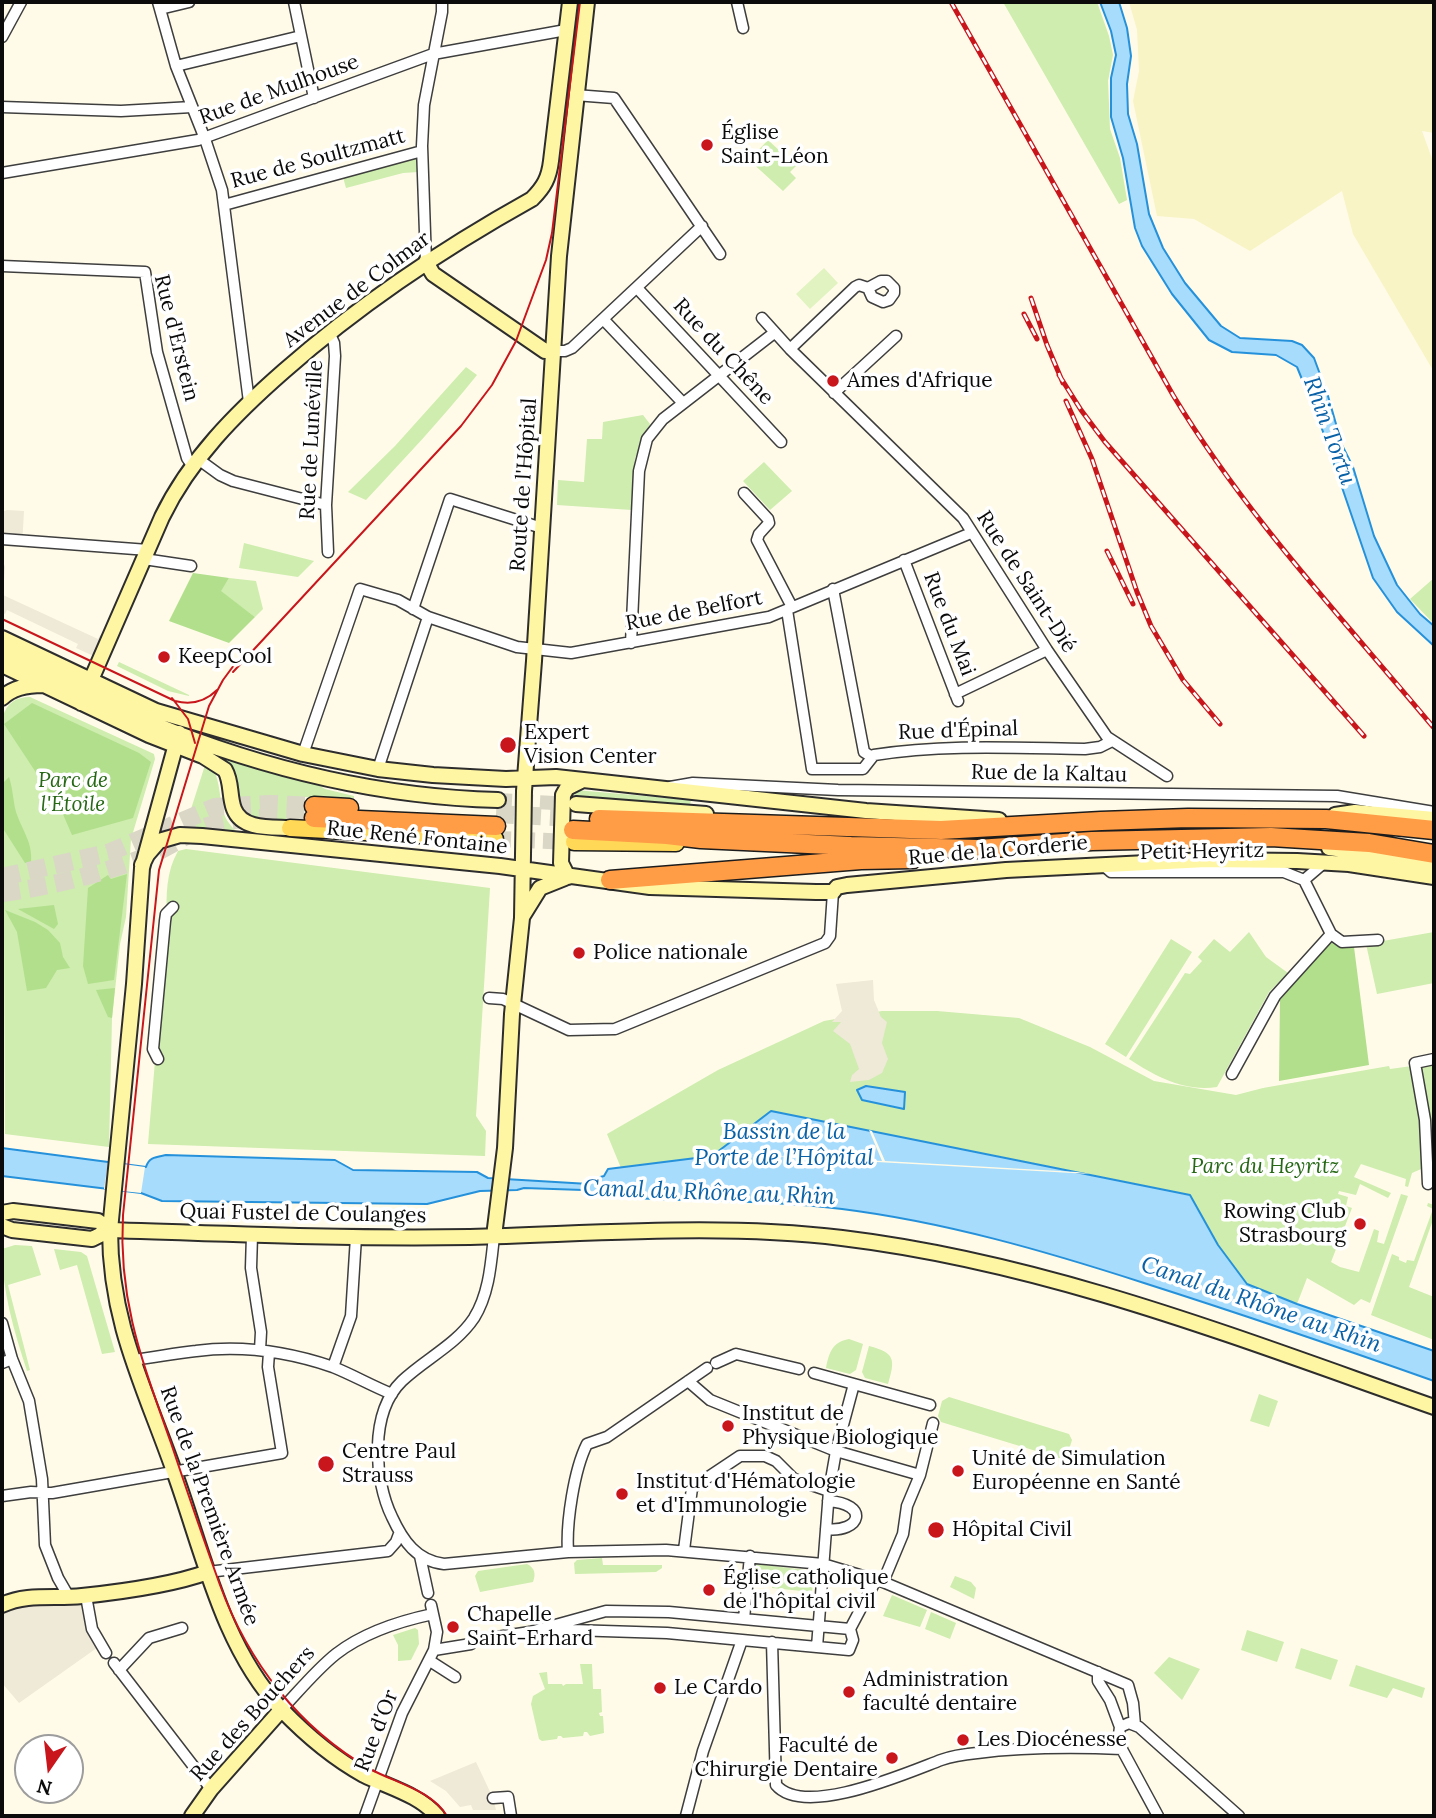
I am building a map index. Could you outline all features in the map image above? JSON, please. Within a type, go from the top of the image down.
[{"type":"highway","points":[[314,812],[496,820]]},
{"type":"highway","points":[[574,824],[941,830],[1101,821],[1226,818],[1326,819],[1425,828]]},
{"type":"highway","points":[[574,824],[701,839],[978,849],[1092,841],[1271,837],[1369,843],[1434,855]]},
{"type":"highway","points":[[610,880],[861,860],[933,858],[978,849]]},
{"type":"main road","name":"Avenue de Colmar","points":[[82,688],[105,649],[175,491],[195,462],[249,402],[329,331],[426,262],[531,200],[546,183],[570,2]]},
{"type":"main road","points":[[575,94],[587,2]]},
{"type":"main road","name":"Route de l'Hôpital","points":[[521,871],[553,351],[575,94]]},
{"type":"main road","points":[[426,262],[433,274],[491,315],[545,351],[553,351]]},
{"type":"main road","points":[[2,638],[82,688]]},
{"type":"main road","points":[[2,653],[177,732],[302,773],[423,795],[496,820]]},
{"type":"main road","points":[[2,665],[44,685]]},
{"type":"main road","points":[[2,698],[17,688],[44,685],[82,688],[156,711],[177,732],[225,770],[234,810],[244,822],[257,827],[496,820]]},
{"type":"main road","points":[[177,732],[378,769],[433,775],[506,779],[548,777],[866,811],[999,820]]},
{"type":"main road","points":[[142,865],[177,732]]},
{"type":"main road","points":[[213,760],[219,774],[225,813],[241,832],[261,841]]},
{"type":"main road","points":[[522,918],[540,888],[568,877],[561,863],[563,795],[567,788],[581,781]]},
{"type":"main road","points":[[1335,815],[1355,812],[1434,819]]},
{"type":"main road","points":[[574,824],[692,813],[925,824],[1190,813],[1335,815],[1385,820],[1425,828]]},
{"type":"main road","name":"Rue René Fontaine","points":[[142,865],[159,841],[176,836],[261,841],[500,866],[568,877]]},
{"type":"main road","points":[[1271,837],[1434,866]]},
{"type":"main road","name":"Rue de la Corderie","points":[[568,877],[610,880],[650,887],[833,892],[837,887],[847,885],[1006,870],[1102,863],[1230,860],[1325,862],[1379,867],[1434,877]]},
{"type":"main road","name":"Rue de la Première Armée","points":[[142,865],[134,984],[110,1230],[112,1280],[123,1334],[227,1623],[252,1668],[282,1709],[327,1751],[377,1782],[425,1805],[438,1816]]},
{"type":"main road","points":[[494,1236],[502,1171],[513,1005],[522,918],[521,871]]},
{"type":"main road","points":[[2,1213],[13,1211],[94,1220],[110,1230]]},
{"type":"main road","points":[[2,1226],[12,1230],[92,1239],[110,1230]]},
{"type":"main road","name":"Quai Fustel de Coulanges","points":[[110,1230],[356,1237],[733,1231],[841,1238],[933,1252],[1037,1274],[1112,1296],[1434,1407]]},
{"type":"main road","points":[[2,1605],[26,1598],[86,1596],[178,1581],[208,1572]]},
{"type":"main road","name":"Rue des Bouchers","points":[[192,1816],[211,1789],[282,1709]]},
{"type":"street","points":[[2,37],[21,2]]},
{"type":"street","points":[[189,2],[159,5],[176,66],[205,139],[224,205],[249,402]]},
{"type":"street","points":[[294,2],[314,98]]},
{"type":"street","points":[[426,262],[422,151],[424,105],[442,2]]},
{"type":"street","points":[[737,2],[743,28]]},
{"type":"street","name":"Rue de Mulhouse","points":[[2,173],[205,139],[433,54],[566,30]]},
{"type":"street","points":[[176,66],[301,36]]},
{"type":"street","points":[[575,94],[614,98],[720,254]]},
{"type":"street","points":[[2,107],[121,111],[191,107]]},
{"type":"street","name":"Rue de Soultzmatt","points":[[224,205],[422,151]]},
{"type":"street","points":[[553,351],[572,348],[702,226]]},
{"type":"street","name":"Rue d'Erstein","points":[[2,266],[145,272],[157,352],[187,458],[195,462]]},
{"type":"street","points":[[790,349],[855,288],[859,285],[868,288]]},
{"type":"street","name":"Rue du Chêne","points":[[637,288],[781,442]]},
{"type":"street","name":"Rue de Saint-Dié","points":[[762,318],[834,393],[963,518],[1047,650],[1112,741],[1167,776]]},
{"type":"street","points":[[603,319],[684,403]]},
{"type":"street","name":"Rue de Lunéville","points":[[328,552],[326,505],[335,356],[329,331]]},
{"type":"street","points":[[631,643],[641,454],[647,439],[656,427],[684,403],[774,333]]},
{"type":"street","points":[[834,393],[895,336]]},
{"type":"street","points":[[195,462],[233,481],[326,505]]},
{"type":"street","points":[[744,493],[768,519],[769,523],[757,540],[790,608]]},
{"type":"street","points":[[413,609],[450,499],[542,528]]},
{"type":"street","name":"Rue de Belfort","points":[[303,754],[360,589],[398,600],[428,617],[534,650],[571,653],[758,619],[971,533]]},
{"type":"street","points":[[2,539],[146,555],[191,566]]},
{"type":"street","name":"Rue du Mai","points":[[904,560],[956,698],[1047,650]]},
{"type":"street","points":[[833,589],[864,752],[872,757]]},
{"type":"street","name":"Rue d'Épinal","points":[[790,608],[812,769],[857,771],[866,767],[872,757],[907,749],[1085,749],[1100,747],[1112,741]]},
{"type":"street","points":[[378,769],[428,617]]},
{"type":"street","name":"Rue de la Kaltau","points":[[662,789],[693,783],[838,790],[1337,796],[1434,812]]},
{"type":"street","points":[[1325,862],[1304,880],[1331,934],[1342,942],[1378,940]]},
{"type":"street","name":"Petit Heyritz","points":[[1102,863],[1111,872],[1276,870],[1304,880]]},
{"type":"street","points":[[489,998],[503,999],[569,1030],[615,1029],[825,943],[830,936],[833,892]]},
{"type":"street","points":[[158,1059],[153,1049],[170,911]]},
{"type":"street","points":[[1232,1074],[1275,996],[1331,934]]},
{"type":"street","points":[[1431,1182],[1425,1120],[1415,1063],[1434,1059]]},
{"type":"street","points":[[2,1496],[31,1492],[44,1494],[282,1454],[251,1268],[251,1235]]},
{"type":"street","points":[[494,1236],[485,1297],[474,1317],[452,1342],[401,1382],[392,1394],[380,1422],[378,1452],[384,1502],[399,1534],[420,1556],[433,1563],[444,1564],[568,1552],[684,1550],[823,1564],[879,1581],[1128,1685],[1135,1725]]},
{"type":"street","points":[[332,1367],[353,1304],[356,1237]]},
{"type":"street","points":[[2,1323],[7,1361],[29,1401],[44,1494],[46,1545],[69,1597]]},
{"type":"street","points":[[132,1360],[207,1350],[265,1351],[332,1367],[392,1394]]},
{"type":"street","points":[[568,1552],[567,1539],[578,1468],[587,1444],[607,1437],[688,1381],[736,1354],[799,1368]]},
{"type":"street","points":[[814,1373],[930,1405]]},
{"type":"street","points":[[688,1381],[710,1400],[836,1451],[920,1475]]},
{"type":"street","points":[[817,1647],[829,1496],[836,1451],[855,1384]]},
{"type":"street","points":[[540,1629],[667,1633],[849,1650],[853,1640],[850,1629],[903,1534],[908,1506],[920,1475],[933,1423]]},
{"type":"street","points":[[684,1550],[692,1488],[740,1456],[765,1456],[776,1461],[794,1479],[848,1503],[854,1510],[852,1524],[845,1529],[826,1529]]},
{"type":"street","points":[[208,1572],[387,1551],[396,1542],[399,1534]]},
{"type":"street","points":[[420,1556],[428,1593]]},
{"type":"street","points":[[744,1619],[750,1556]]},
{"type":"street","points":[[86,1596],[92,1629],[103,1649]]},
{"type":"street","name":"Rue des Bouchers","points":[[282,1709],[337,1654],[387,1627],[432,1609]]},
{"type":"street","name":"Rue d'Or","points":[[365,1816],[402,1713],[434,1650],[436,1635],[432,1609]]},
{"type":"street","points":[[434,1650],[540,1629],[606,1611],[669,1612],[850,1629]]},
{"type":"street","points":[[182,1628],[149,1638],[117,1667],[211,1789]]},
{"type":"street","points":[[436,1635],[454,1647]]},
{"type":"street","points":[[686,1816],[703,1751],[742,1640]]},
{"type":"street","points":[[772,1643],[776,1785],[790,1801],[812,1805],[857,1798],[942,1760],[977,1753],[1051,1748],[1122,1749]]},
{"type":"street","points":[[430,1661],[456,1677]]},
{"type":"street","points":[[1098,1672],[1098,1681],[1110,1700],[1120,1727],[1117,1737],[1158,1816]]},
{"type":"street","points":[[1120,1727],[1129,1723],[1135,1725],[1239,1816]]},
{"type":"street","points":[[493,1798],[508,1797],[511,1816]]},
{"type":"shaded area","points":[[1129,2],[1434,2],[1434,133],[1422,131],[1434,164],[1434,372],[1353,234],[1342,191],[1250,251],[1194,219],[1157,216],[1133,101],[1139,71],[1137,30]]},
{"type":"shaded area","points":[[24,511],[22,547],[2,546],[2,512]]},
{"type":"shaded area","points":[[2,558],[5,567],[3,595],[98,639],[100,635],[106,638],[96,657],[76,648],[78,644],[7,610],[5,614],[2,613]]},
{"type":"shaded area","points":[[873,980],[874,1000],[881,1017],[887,1022],[882,1043],[888,1059],[882,1073],[869,1080],[850,1082],[852,1075],[859,1069],[850,1044],[833,1031],[841,1022],[832,1022],[842,1011],[836,984]]},
{"type":"shaded area","points":[[86,1596],[101,1645],[19,1703],[2,1683],[2,1605]]},
{"type":"shaded area","points":[[476,1762],[496,1810],[473,1810],[471,1805],[460,1807],[446,1791],[430,1781]]},
{"type":"green space","points":[[1003,2],[1097,2],[1113,55],[1108,81],[1110,129],[1120,158],[1127,200],[1119,204]]},
{"type":"green space","points":[[768,140],[796,166],[790,172],[796,178],[783,191],[749,160]]},
{"type":"green space","points":[[416,159],[418,172],[403,173],[346,188],[343,177]]},
{"type":"green space","points":[[824,268],[838,283],[810,309],[796,294]]},
{"type":"green space","points":[[466,367],[477,375],[366,500],[348,492],[395,446]]},
{"type":"green space","points":[[643,415],[650,424],[635,458],[632,510],[557,505],[558,480],[584,482],[587,439],[602,439],[603,422]]},
{"type":"green space","points":[[764,462],[792,491],[770,510],[743,481]]},
{"type":"green space","points":[[244,543],[314,561],[298,577],[239,568]]},
{"type":"green space","points":[[193,573],[229,578],[221,591],[255,617],[229,643],[169,621]]},
{"type":"green space","points":[[229,578],[256,581],[263,609],[255,617],[220,591]]},
{"type":"green space","points":[[1434,578],[1434,624],[1410,599]]},
{"type":"green space","points":[[119,662],[189,696],[168,691],[117,666]]},
{"type":"green space","name":"Parc de l'Étoile","points":[[30,697],[154,754],[155,759],[131,839],[126,917],[120,944],[112,1018],[109,1147],[5,1134],[3,716],[13,702]]},
{"type":"green space","points":[[32,703],[139,753],[151,762],[133,818],[72,835],[62,812],[4,724]]},
{"type":"green space","points":[[211,748],[309,779],[325,789],[354,798],[301,797],[299,826],[261,823],[246,813],[233,771],[224,761],[209,753]]},
{"type":"green space","points":[[206,762],[215,773],[225,817],[241,836],[184,831]]},
{"type":"green space","points":[[9,777],[16,812],[30,849],[31,862],[25,863],[4,830],[4,782]]},
{"type":"green space","points":[[575,790],[691,800],[690,805],[575,798]]},
{"type":"green space","points":[[186,849],[490,888],[476,1116],[486,1131],[485,1156],[148,1144],[168,884],[178,851]]},
{"type":"green space","points":[[127,874],[114,980],[88,984],[83,966],[88,888],[108,875],[111,879]]},
{"type":"green space","points":[[54,905],[58,924],[54,929],[18,909]]},
{"type":"green space","points":[[5,910],[35,922],[48,930],[60,943],[63,957],[70,968],[57,970],[46,988],[27,991],[17,932]]},
{"type":"green space","points":[[1249,932],[1266,957],[1288,973],[1269,992],[1217,1087],[1182,1085],[1160,1077],[1129,1059],[1185,973],[1190,974],[1202,961],[1198,957],[1214,939],[1230,952]]},
{"type":"green space","points":[[1434,932],[1434,983],[1377,994],[1366,944]]},
{"type":"green space","points":[[1171,939],[1192,952],[1126,1057],[1105,1044]]},
{"type":"green space","points":[[1331,941],[1339,947],[1354,947],[1369,1065],[1279,1081],[1280,1000]]},
{"type":"green space","points":[[115,988],[112,1018],[108,1017],[96,990]]},
{"type":"green space","name":"Parc du Heyritz","points":[[882,1011],[937,1011],[1019,1018],[1090,1047],[1154,1081],[1236,1095],[1389,1066],[1390,1069],[1434,1063],[1434,1168],[1428,1166],[1412,1173],[1408,1187],[1405,1186],[1406,1179],[1361,1164],[1354,1177],[1391,1193],[1388,1198],[1360,1184],[1356,1195],[1339,1191],[1338,1194],[1348,1197],[1346,1206],[1352,1208],[1331,1262],[1359,1272],[1374,1229],[1379,1231],[1377,1242],[1384,1244],[1401,1194],[1408,1196],[1370,1303],[1361,1299],[1354,1305],[1307,1278],[1297,1304],[1247,1284],[1218,1245],[1190,1195],[771,1111],[712,1156],[621,1168],[607,1134],[718,1070],[824,1021]]},
{"type":"green space","points":[[1428,1203],[1434,1205],[1434,1217],[1409,1287],[1434,1297],[1434,1340],[1371,1315],[1392,1254],[1406,1263],[1407,1260],[1414,1261],[1433,1209],[1427,1206]]},
{"type":"green space","points":[[15,1245],[32,1246],[41,1275],[8,1285],[30,1370],[27,1371],[4,1280],[2,1249]]},
{"type":"green space","points":[[54,1249],[81,1252],[87,1256],[115,1352],[102,1354],[77,1265],[60,1270]]},
{"type":"green space","points":[[849,1339],[863,1344],[856,1370],[850,1374],[826,1368],[832,1349]]},
{"type":"green space","points":[[869,1346],[884,1352],[891,1359],[892,1369],[888,1384],[865,1378],[862,1372]]},
{"type":"green space","points":[[1259,1394],[1278,1401],[1269,1427],[1250,1421]]},
{"type":"green space","points":[[949,1397],[1069,1434],[1072,1440],[1067,1456],[1059,1458],[941,1422],[938,1416],[942,1401]]},
{"type":"green space","points":[[602,1558],[603,1565],[662,1565],[662,1568],[656,1572],[575,1574],[574,1563],[577,1560]]},
{"type":"green space","points":[[527,1564],[534,1572],[533,1582],[480,1592],[475,1576],[478,1571]]},
{"type":"green space","points":[[756,1564],[814,1571],[812,1592],[772,1588],[773,1571],[756,1569]]},
{"type":"green space","points":[[955,1576],[971,1582],[976,1588],[974,1599],[950,1587]]},
{"type":"green space","points":[[892,1595],[927,1610],[920,1627],[883,1616]]},
{"type":"green space","points":[[931,1612],[956,1623],[950,1639],[925,1629]]},
{"type":"green space","points":[[415,1628],[418,1630],[419,1644],[411,1660],[398,1661],[398,1645],[393,1635]]},
{"type":"green space","points":[[1247,1630],[1284,1642],[1277,1662],[1241,1650]]},
{"type":"green space","points":[[1301,1648],[1338,1660],[1331,1680],[1295,1668]]},
{"type":"green space","points":[[1169,1657],[1200,1669],[1182,1700],[1154,1673]]},
{"type":"green space","points":[[580,1664],[592,1664],[593,1689],[601,1689],[602,1712],[599,1713],[603,1716],[604,1733],[590,1736],[584,1732],[583,1736],[558,1736],[557,1739],[542,1741],[539,1739],[531,1704],[533,1696],[545,1689],[539,1673],[547,1672],[548,1684],[583,1684]]},
{"type":"green space","points":[[1356,1665],[1425,1688],[1422,1698],[1393,1688],[1387,1698],[1349,1686]]},
{"type":"water","name":"Rhin Tortu","points":[[1100,2],[1119,2],[1127,28],[1131,56],[1127,84],[1128,114],[1137,144],[1149,214],[1163,248],[1185,283],[1221,326],[1240,338],[1292,341],[1302,345],[1314,358],[1342,445],[1353,467],[1374,536],[1397,585],[1420,614],[1434,626],[1434,646],[1397,612],[1373,578],[1321,426],[1297,367],[1276,355],[1232,352],[1209,340],[1172,294],[1142,246],[1135,228],[1123,158],[1111,117],[1111,78],[1116,55],[1111,31]]},
{"type":"water","points":[[866,1086],[905,1092],[904,1109],[862,1100],[857,1090]]},
{"type":"water","points":[[771,1111],[1190,1195],[1218,1245],[1247,1284],[1434,1351],[1434,1381],[1070,1260],[957,1230],[842,1209],[779,1203],[588,1195],[588,1191],[583,1190],[524,1188],[480,1191],[427,1204],[162,1201],[141,1193],[2,1176],[2,1148],[146,1167],[151,1159],[166,1155],[335,1160],[353,1170],[477,1172],[488,1178],[589,1184],[589,1180],[604,1176],[608,1169],[712,1156]]},
{"type":"pier","points":[[869,1130],[872,1131],[885,1161],[1090,1174],[717,1153],[882,1161]]},
{"type":"pier","points":[[108,1162],[145,1167],[141,1193],[104,1189]]},
{"type":"tunnel","points":[[498,800],[575,804]]},
{"type":"tunnel","points":[[2,877],[108,853],[215,807],[271,804],[314,806]]},
{"type":"tunnel","points":[[496,814],[574,818]]},
{"type":"tunnel","points":[[2,893],[95,874],[148,856],[212,824],[256,818],[314,818]]},
{"type":"tunnel","points":[[495,839],[574,842]]},
{"type":"tram line","points":[[233,672],[461,426],[492,385],[516,341],[546,260],[552,233],[580,2]]},
{"type":"tram line","points":[[2,619],[175,701],[198,702],[217,690]]},
{"type":"tram line","points":[[237,661],[209,706],[159,870],[123,1215],[124,1276],[129,1304],[142,1359],[220,1585],[245,1640],[261,1666],[299,1713],[321,1734],[370,1769],[422,1793],[447,1816]]},
{"type":"tram line","points":[[172,698],[188,719],[195,743]]},
{"type":"railway","points":[[951,2],[1201,440],[1297,566],[1434,728]]},
{"type":"railway","points":[[1031,298],[1063,383]]},
{"type":"railway","points":[[1024,314],[1037,339]]},
{"type":"railway","points":[[1059,375],[1105,442],[1364,736]]},
{"type":"railway","points":[[1066,401],[1092,459],[1151,626],[1183,680],[1220,724]]},
{"type":"railway","points":[[1107,551],[1133,604]]},
{"type":"place","name":"Église Saint-Léon","points":[[707,145]]},
{"type":"place","name":"Ames d'Afrique","points":[[833,381]]},
{"type":"place","name":"KeepCool","points":[[164,657]]},
{"type":"place","name":"Expert Vision Center","points":[[508,745]]},
{"type":"place","name":"Police nationale","points":[[579,953]]},
{"type":"place","name":"Rowing Club Strasbourg","points":[[1360,1224]]},
{"type":"place","name":"Institut de Physique Biologique","points":[[728,1426]]},
{"type":"place","name":"Centre Paul Strauss","points":[[326,1464]]},
{"type":"place","name":"Unité de Simulation Européenne en Santé","points":[[958,1471]]},
{"type":"place","name":"Institut d'Hématologie et d'Immunologie","points":[[622,1494]]},
{"type":"place","name":"Hôpital Civil","points":[[936,1530]]},
{"type":"place","name":"Église catholique de l'hôpital civil","points":[[709,1590]]},
{"type":"place","name":"Chapelle Saint-Erhard","points":[[453,1627]]},
{"type":"place","name":"Le Cardo","points":[[660,1688]]},
{"type":"place","name":"Administration faculté dentaire","points":[[849,1692]]},
{"type":"place","name":"Les Diocénesse","points":[[963,1740]]},
{"type":"place","name":"Faculté de Chirurgie Dentaire","points":[[892,1758]]},
{"type":"water label","name":"Bassin de la Porte de l’Hôpital","points":[[784,1145]]},
{"type":"water label","name":"Canal du Rhône au Rhin","points":[[709,1193]]},
{"type":"water label","name":"Canal du Rhône au Rhin","points":[[1261,1305]]}]
